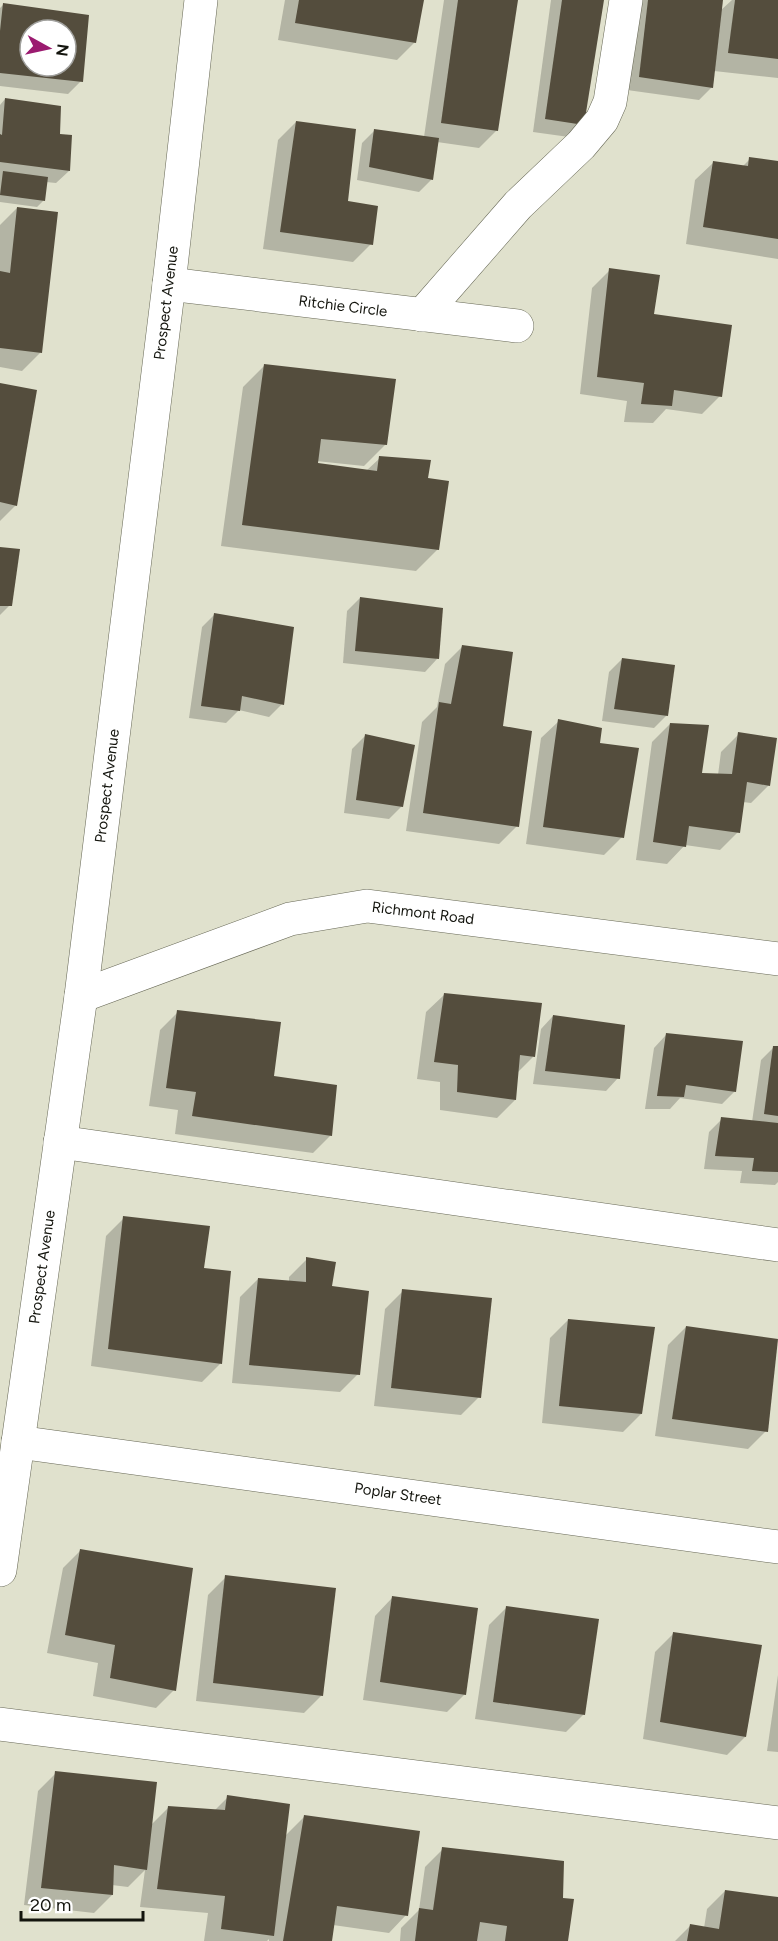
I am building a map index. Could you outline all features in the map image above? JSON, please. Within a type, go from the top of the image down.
[{"type":"street","name":"Prospect Avenue","points":[[1,1558],[81,996],[169,284],[201,0]]},
{"type":"street","points":[[422,315],[518,205],[582,145],[602,120],[610,102],[626,0]]},
{"type":"street","name":"Ritchie Circle","points":[[169,284],[517,326]]},
{"type":"street","name":"Richmont Road","points":[[81,996],[290,919],[367,906],[778,959]]},
{"type":"street","points":[[60,1142],[778,1245]]},
{"type":"street","name":"Poplar Street","points":[[18,1442],[778,1547]]},
{"type":"street","points":[[0,1724],[778,1823]]},
{"type":"building","points":[[299,0],[424,0],[416,43],[295,23]]},
{"type":"building","points":[[458,0],[518,0],[498,131],[441,123]]},
{"type":"building","points":[[562,0],[604,0],[584,125],[545,119]]},
{"type":"building","points":[[648,0],[723,0],[713,88],[639,77]]},
{"type":"building","points":[[735,0],[778,0],[778,59],[728,53]]},
{"type":"building","points":[[3,3],[89,15],[83,82],[46,78],[78,78],[78,18],[18,18],[18,75],[0,73]]},
{"type":"building","points":[[5,98],[61,106],[60,134],[72,135],[70,171],[0,162],[0,134],[2,135]]},
{"type":"building","points":[[296,121],[356,129],[348,201],[378,206],[373,245],[280,232]]},
{"type":"building","points":[[374,129],[439,138],[433,180],[369,167]]},
{"type":"building","points":[[749,157],[778,161],[778,239],[703,227],[713,161],[748,166]]},
{"type":"building","points":[[3,171],[48,177],[45,201],[0,195]]},
{"type":"building","points":[[17,207],[58,212],[42,353],[0,348],[0,271],[10,273]]},
{"type":"building","points":[[609,268],[660,275],[654,314],[732,325],[722,397],[674,390],[672,406],[641,404],[644,383],[597,377]]},
{"type":"building","points":[[264,364],[396,379],[387,445],[321,439],[318,463],[377,471],[379,456],[431,460],[428,478],[449,481],[439,550],[242,525]]},
{"type":"building","points":[[0,383],[37,390],[17,506],[0,502]]},
{"type":"building","points":[[0,547],[20,549],[12,606],[0,606]]},
{"type":"building","points":[[360,597],[443,608],[439,659],[355,651]]},
{"type":"building","points":[[214,613],[294,627],[284,705],[242,696],[240,711],[201,706]]},
{"type":"building","points":[[462,645],[513,652],[503,726],[532,731],[519,827],[423,813],[439,702],[451,704]]},
{"type":"building","points":[[622,658],[675,665],[668,716],[614,709]]},
{"type":"building","points":[[558,719],[602,728],[600,743],[639,748],[624,838],[543,827]]},
{"type":"building","points":[[670,723],[709,725],[702,773],[732,774],[738,732],[777,738],[770,786],[747,782],[740,833],[689,826],[686,847],[653,842]]},
{"type":"building","points":[[365,734],[415,745],[403,807],[356,800]]},
{"type":"building","points":[[444,993],[542,1003],[535,1057],[520,1055],[516,1100],[457,1092],[458,1065],[434,1062]]},
{"type":"building","points":[[177,1010],[281,1022],[274,1076],[337,1085],[332,1136],[192,1116],[196,1092],[166,1088]]},
{"type":"building","points":[[553,1015],[625,1025],[620,1079],[545,1071]]},
{"type":"building","points":[[666,1033],[743,1041],[736,1092],[686,1085],[684,1097],[657,1096]]},
{"type":"building","points":[[773,1046],[778,1046],[778,1116],[764,1114]]},
{"type":"building","points":[[721,1117],[778,1123],[778,1172],[752,1171],[754,1158],[715,1156]]},
{"type":"building","points":[[123,1216],[210,1226],[204,1268],[231,1271],[222,1364],[108,1349]]},
{"type":"building","points":[[306,1257],[336,1262],[332,1286],[369,1291],[360,1375],[249,1365],[258,1278],[306,1282]]},
{"type":"building","points":[[402,1289],[492,1298],[481,1398],[391,1388]]},
{"type":"building","points":[[568,1319],[655,1327],[642,1414],[559,1406]]},
{"type":"building","points":[[686,1326],[778,1339],[768,1432],[672,1419]]},
{"type":"building","points":[[80,1549],[193,1568],[176,1691],[110,1678],[115,1645],[65,1635]]},
{"type":"building","points":[[225,1575],[336,1588],[323,1696],[213,1683]]},
{"type":"building","points":[[392,1596],[478,1608],[466,1695],[380,1682]]},
{"type":"building","points":[[506,1606],[599,1619],[585,1715],[493,1702]]},
{"type":"building","points":[[673,1632],[762,1645],[746,1737],[660,1722]]},
{"type":"building","points":[[55,1771],[157,1782],[147,1870],[114,1865],[113,1895],[41,1888]]},
{"type":"building","points":[[227,1795],[290,1804],[274,1936],[221,1929],[225,1896],[157,1889],[168,1806],[225,1810]]},
{"type":"building","points":[[304,1815],[420,1831],[408,1916],[337,1906],[332,1941],[283,1941]]},
{"type":"building","points":[[442,1847],[564,1861],[563,1898],[574,1899],[568,1941],[505,1941],[507,1926],[480,1922],[477,1941],[415,1941],[419,1908],[433,1910]]},
{"type":"building","points":[[725,1890],[778,1897],[778,1941],[687,1941],[690,1924],[719,1929]]}]
